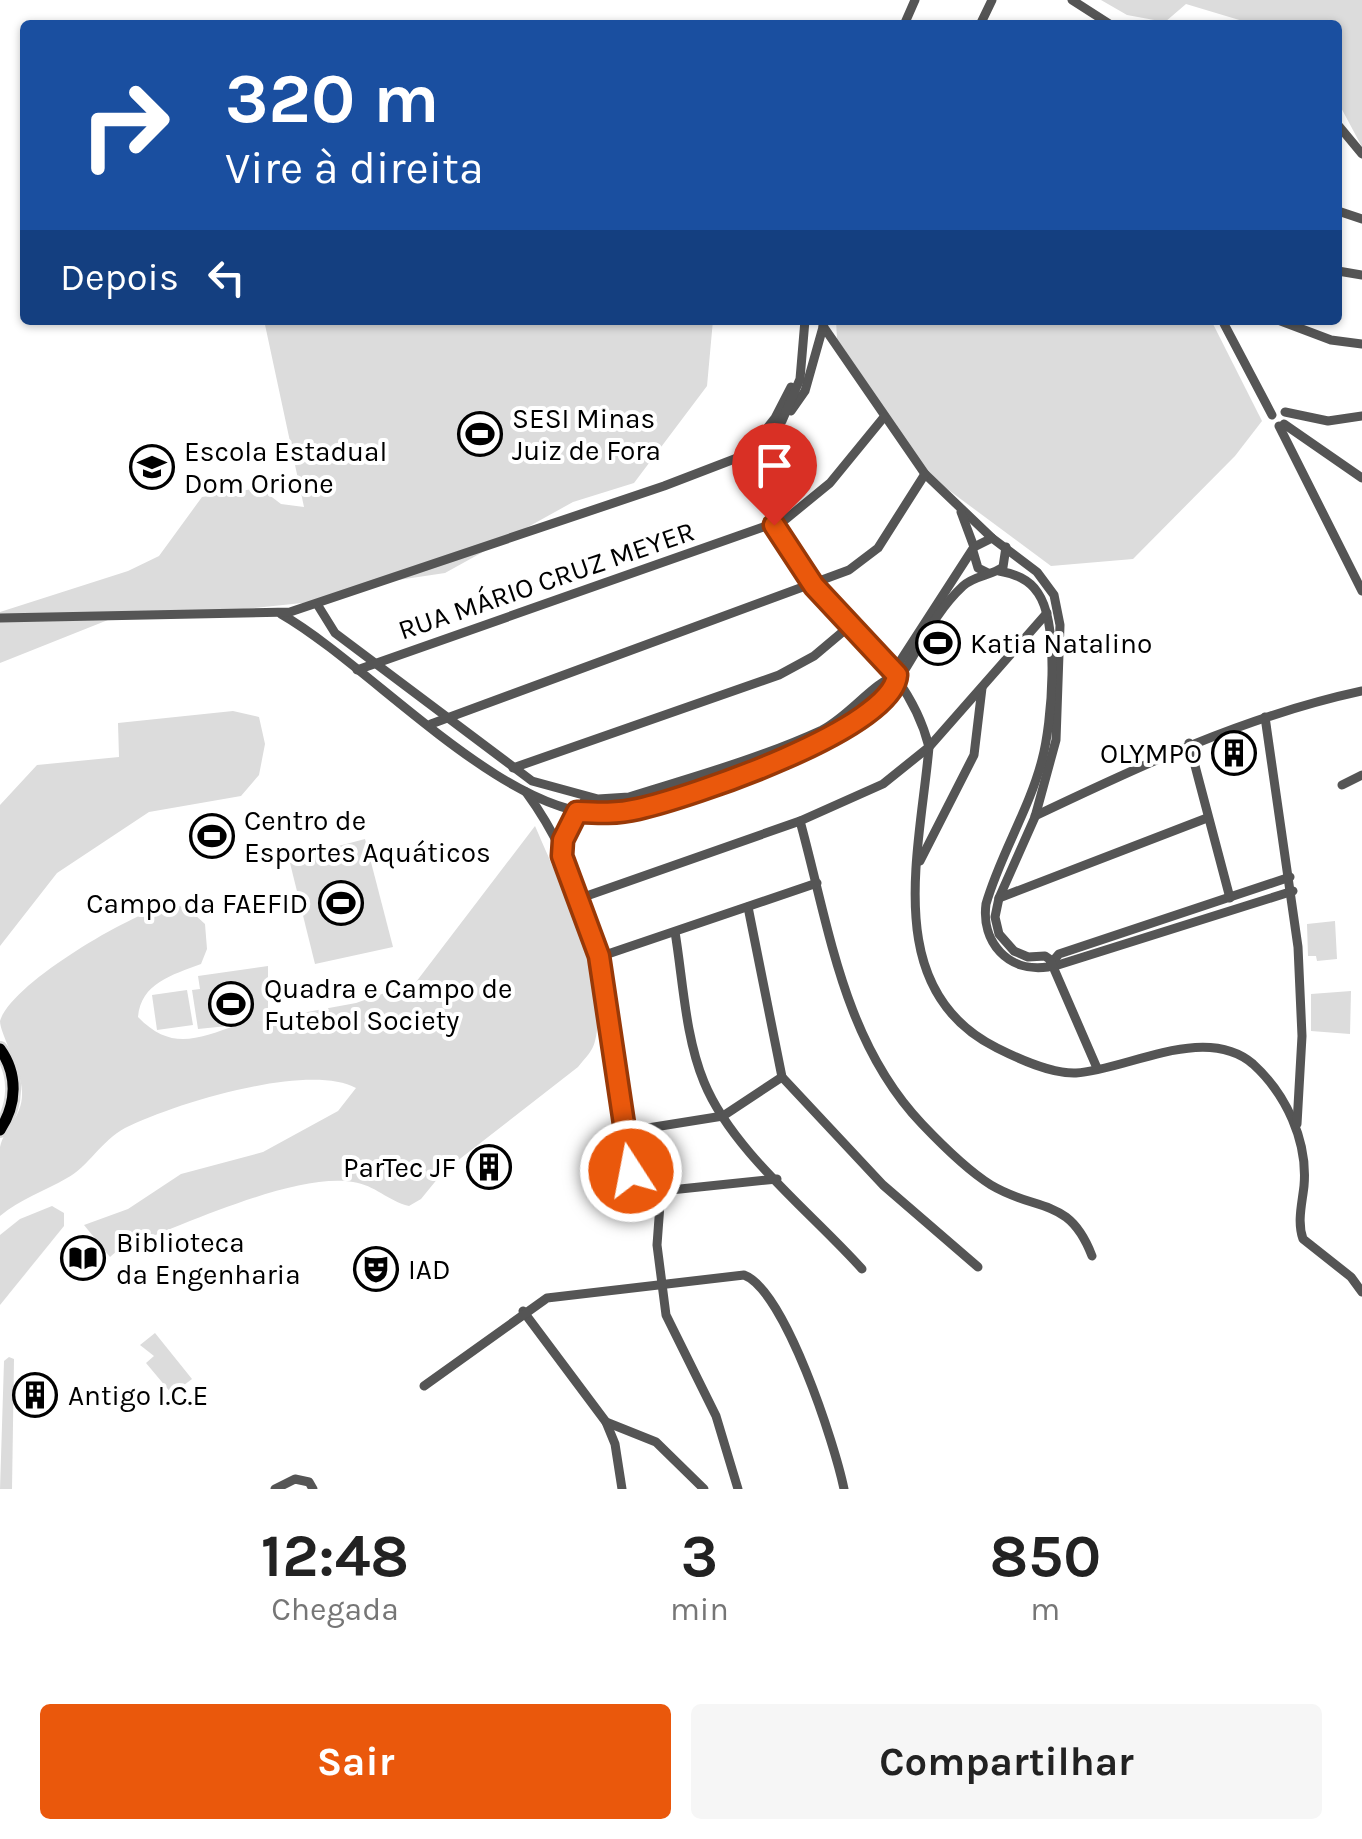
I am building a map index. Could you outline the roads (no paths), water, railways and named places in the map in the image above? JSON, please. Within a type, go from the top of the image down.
[{"type":"main road","points":[[0,1049],[14,1086],[12,1107],[0,1130]]},
{"type":"street","points":[[1072,0],[1103,20]]},
{"type":"street","points":[[1342,129],[1362,154]]},
{"type":"street","points":[[782,420],[800,380],[805,325]]},
{"type":"street","points":[[0,616],[278,613],[318,604],[664,486],[737,458],[782,420],[805,391],[823,325]]},
{"type":"street","points":[[825,325],[925,474],[992,538],[1047,583],[1056,604],[1052,740],[1035,817],[999,898],[996,926],[1007,944],[1028,957],[1045,956],[1051,962],[1097,1068]]},
{"type":"street","points":[[1225,325],[1266,399],[1281,417],[1362,478]]},
{"type":"street","points":[[1292,325],[1332,340],[1362,344]]},
{"type":"street","points":[[753,448],[786,401],[804,333]]},
{"type":"street","points":[[1281,417],[1328,420],[1362,416]]},
{"type":"street","name":"RUA MÁRIO CRUZ MEYER","points":[[356,670],[774,525],[800,510],[830,483],[884,417]]},
{"type":"street","points":[[1281,417],[1362,591]]},
{"type":"street","points":[[753,448],[774,525],[814,586],[897,675],[917,710],[929,747],[914,910],[918,956],[948,1010],[982,1041],[1057,1071],[1097,1068],[1175,1050],[1228,1051],[1254,1065],[1296,1127]]},
{"type":"street","points":[[431,724],[849,570],[878,548],[925,474]]},
{"type":"street","points":[[958,506],[974,563],[1029,582],[1046,614],[1055,680]]},
{"type":"street","points":[[925,631],[973,549],[992,538]]},
{"type":"street","points":[[278,613],[500,776],[577,812],[609,814],[664,800],[808,749],[865,717],[883,701],[897,675],[897,666],[964,585],[994,572],[1006,562],[1005,546]]},
{"type":"street","points":[[318,604],[330,626],[372,663],[532,781],[587,797],[629,797],[803,737],[847,715],[887,678],[897,675]]},
{"type":"street","points":[[578,899],[800,821],[884,784],[929,747],[1056,604]]},
{"type":"street","points":[[500,776],[779,675],[814,656],[852,624]]},
{"type":"street","points":[[314,638],[326,637],[330,626]]},
{"type":"street","points":[[917,865],[974,754],[982,688]]},
{"type":"street","points":[[1023,813],[1035,817],[1188,743],[1358,690]]},
{"type":"street","points":[[1265,717],[1292,891],[1302,1036],[1296,1127],[1304,1175],[1300,1233],[1362,1292]]},
{"type":"street","points":[[803,737],[808,749]]},
{"type":"street","points":[[1052,740],[989,894],[986,927],[998,951],[1015,965],[1042,968],[1059,954],[1290,877]]},
{"type":"street","points":[[1188,743],[1230,898]]},
{"type":"street","points":[[735,761],[738,774]]},
{"type":"street","points":[[1342,786],[1362,775]]},
{"type":"street","points":[[660,787],[664,800]]},
{"type":"street","points":[[524,790],[562,856],[599,956],[631,1171],[648,1186],[661,1190],[777,1180]]},
{"type":"street","points":[[562,856],[563,840],[587,797]]},
{"type":"street","points":[[999,898],[1207,818]]},
{"type":"street","points":[[800,821],[849,1009],[908,1108],[989,1184],[1066,1214],[1078,1225],[1092,1256]]},
{"type":"street","points":[[599,956],[817,883]]},
{"type":"street","points":[[1051,962],[1058,964],[1292,891]]},
{"type":"street","points":[[748,907],[782,1077],[882,1185],[978,1267]]},
{"type":"street","points":[[675,932],[698,1064],[723,1116],[777,1180],[862,1269]]},
{"type":"street","points":[[623,1132],[723,1116],[782,1077]]},
{"type":"street","points":[[661,1190],[656,1224],[672,1329],[716,1416],[738,1489]]},
{"type":"street","points":[[424,1386],[523,1311],[547,1298],[744,1275],[760,1285],[817,1394],[844,1489]]},
{"type":"street","points":[[523,1311],[606,1422],[615,1444],[622,1489]]},
{"type":"street","points":[[606,1422],[656,1442],[704,1489]]},
{"type":"street","points":[[275,1489],[296,1478],[309,1482],[313,1489]]},
{"type":"place","name":"SESI Minas Juiz de Fora","points":[[480,434]]},
{"type":"place","name":"Escola Estadual Dom Orione","points":[[152,467]]},
{"type":"place","name":"Katia Natalino","points":[[938,643]]},
{"type":"place","name":"OLYMPO","points":[[1234,753]]},
{"type":"place","name":"Centro de Esportes Aquáticos","points":[[212,836]]},
{"type":"place","name":"Campo da FAEFID","points":[[341,903]]},
{"type":"place","name":"Quadra e Campo de Futebol Society","points":[[231,1004]]},
{"type":"place","name":"ParTec JF","points":[[489,1167]]},
{"type":"place","name":"Biblioteca da Engenharia","points":[[83,1258]]},
{"type":"place","name":"IAD","points":[[376,1269]]},
{"type":"place","name":"Antigo I.C.E","points":[[35,1395]]}]
